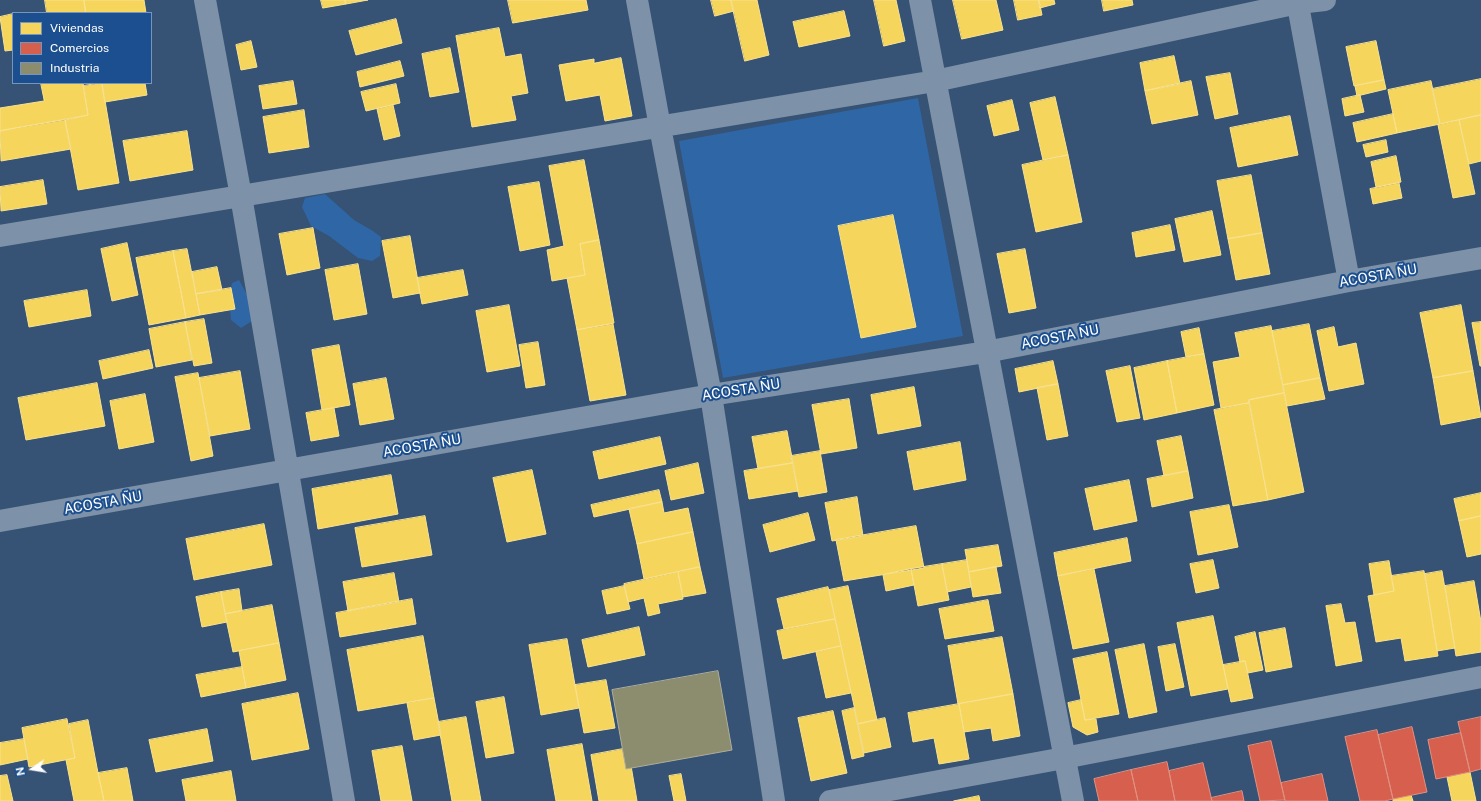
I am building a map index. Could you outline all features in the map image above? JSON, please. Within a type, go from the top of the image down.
[{"type":"street","points":[[204,0],[240,196],[344,801]]},
{"type":"street","points":[[637,0],[711,395],[774,801]]},
{"type":"street","points":[[920,0],[986,352],[1073,801]]},
{"type":"street","points":[[0,236],[935,81],[1298,2],[1325,0]]},
{"type":"street","points":[[1298,2],[1349,281]]},
{"type":"street","name":"ACOSTA ÑU","points":[[0,521],[711,395],[986,352],[1349,281],[1481,258]]},
{"type":"street","points":[[830,801],[1481,678]]},
{"type":"shaded area","points":[[918,98],[963,336],[723,378],[679,141]]},
{"type":"shaded area","points":[[325,194],[354,220],[381,237],[380,256],[372,261],[358,258],[329,236],[311,226],[302,207],[305,198]]},
{"type":"shaded area","points":[[239,280],[254,307],[252,321],[241,328],[231,320],[229,297],[232,283]]},
{"type":"building: Viviendas","points":[[45,0],[84,0],[86,12],[47,12]]},
{"type":"building: Viviendas","points":[[84,0],[144,0],[146,12],[86,12]]},
{"type":"building: Viviendas","points":[[321,0],[345,0],[346,4],[323,8]]},
{"type":"building: Viviendas","points":[[345,0],[368,0],[346,4]]},
{"type":"building: Viviendas","points":[[508,0],[586,0],[588,10],[513,23]]},
{"type":"building: Viviendas","points":[[711,0],[731,0],[734,11],[715,16]]},
{"type":"building: Viviendas","points":[[731,0],[757,0],[769,55],[745,61]]},
{"type":"building: Viviendas","points":[[874,0],[896,0],[905,41],[884,46]]},
{"type":"building: Viviendas","points":[[953,0],[996,0],[1003,30],[962,39]]},
{"type":"building: Viviendas","points":[[1014,0],[1039,0],[1042,15],[1018,20]]},
{"type":"building: Viviendas","points":[[1039,0],[1054,0],[1055,4],[1040,8]]},
{"type":"building: Viviendas","points":[[1102,0],[1132,0],[1133,5],[1104,11]]},
{"type":"building: Viviendas","points":[[844,11],[850,36],[799,47],[793,22]]},
{"type":"building: Viviendas","points":[[12,14],[12,50],[5,51],[0,17]]},
{"type":"building: Viviendas","points":[[396,19],[402,43],[356,55],[349,31]]},
{"type":"building: Viviendas","points":[[499,28],[505,57],[521,54],[528,93],[511,96],[516,120],[472,127],[456,36]]},
{"type":"building: Viviendas","points":[[251,41],[257,67],[241,70],[236,45]]},
{"type":"building: Viviendas","points":[[1376,41],[1384,80],[1354,86],[1346,47]]},
{"type":"building: Viviendas","points":[[450,48],[459,92],[430,97],[422,54]]},
{"type":"building: Viviendas","points":[[1174,56],[1180,84],[1145,91],[1140,63]]},
{"type":"building: Viviendas","points":[[621,58],[632,116],[605,121],[600,95],[566,101],[559,65],[594,59],[594,63]]},
{"type":"building: Viviendas","points":[[400,61],[404,76],[360,87],[357,72]]},
{"type":"building: Viviendas","points":[[1230,73],[1238,114],[1215,119],[1206,77]]},
{"type":"building: Viviendas","points":[[1481,79],[1481,115],[1440,124],[1432,89]]},
{"type":"building: Viviendas","points":[[1384,80],[1386,89],[1357,96],[1355,86]]},
{"type":"building: Viviendas","points":[[293,81],[297,104],[263,109],[259,86]]},
{"type":"building: Viviendas","points":[[1191,81],[1198,115],[1152,124],[1145,91]]},
{"type":"building: Viviendas","points":[[1431,81],[1440,124],[1397,133],[1388,90]]},
{"type":"building: Viviendas","points":[[41,84],[83,84],[88,115],[0,131],[0,108],[44,101]]},
{"type":"building: Viviendas","points":[[102,84],[145,84],[147,95],[105,102]]},
{"type":"building: Viviendas","points":[[102,84],[119,183],[78,190],[65,120],[88,115],[83,86]]},
{"type":"building: Viviendas","points":[[396,84],[400,103],[366,111],[361,92]]},
{"type":"building: Viviendas","points":[[1360,95],[1364,112],[1345,116],[1342,99]]},
{"type":"building: Viviendas","points":[[1055,97],[1068,155],[1043,160],[1030,103]]},
{"type":"building: Viviendas","points":[[1012,100],[1019,130],[994,136],[987,106]]},
{"type":"building: Viviendas","points":[[393,105],[400,136],[384,140],[377,109]]},
{"type":"building: Viviendas","points":[[304,110],[309,147],[269,153],[263,117]]},
{"type":"building: Viviendas","points":[[1393,114],[1397,133],[1357,142],[1353,123]]},
{"type":"building: Viviendas","points":[[1481,115],[1481,161],[1469,164],[1459,120]]},
{"type":"building: Viviendas","points":[[1290,116],[1298,155],[1238,167],[1230,128]]},
{"type":"building: Viviendas","points":[[65,120],[71,149],[1,161],[0,131]]},
{"type":"building: Viviendas","points":[[1459,120],[1475,194],[1453,198],[1438,125]]},
{"type":"building: Viviendas","points":[[187,131],[193,170],[130,181],[123,141]]},
{"type":"building: Viviendas","points":[[1386,140],[1388,152],[1366,157],[1363,145]]},
{"type":"building: Viviendas","points":[[1068,155],[1082,222],[1036,232],[1022,165]]},
{"type":"building: Viviendas","points":[[1396,156],[1401,182],[1376,187],[1371,162]]},
{"type":"building: Viviendas","points":[[584,160],[599,240],[580,244],[585,275],[552,281],[547,250],[564,246],[549,166]]},
{"type":"building: Viviendas","points":[[1251,175],[1262,233],[1228,239],[1217,181]]},
{"type":"building: Viviendas","points":[[43,180],[47,204],[1,211],[0,187]]},
{"type":"building: Viviendas","points":[[539,182],[550,245],[520,251],[508,187]]},
{"type":"building: Viviendas","points":[[1399,183],[1402,198],[1373,204],[1370,189]]},
{"type":"building: Viviendas","points":[[1212,211],[1221,255],[1184,262],[1175,219]]},
{"type":"building: Viviendas","points":[[893,215],[916,327],[861,338],[838,226]]},
{"type":"building: Viviendas","points":[[1170,225],[1175,250],[1136,257],[1132,233]]},
{"type":"building: Viviendas","points":[[313,228],[320,268],[287,275],[279,234]]},
{"type":"building: Viviendas","points":[[1262,233],[1270,274],[1236,280],[1228,239]]},
{"type":"building: Viviendas","points":[[410,236],[420,293],[393,298],[382,241]]},
{"type":"building: Viviendas","points":[[599,240],[614,323],[577,330],[567,278],[585,275],[580,244]]},
{"type":"building: Viviendas","points":[[127,243],[138,295],[112,301],[101,249]]},
{"type":"building: Viviendas","points":[[187,249],[200,315],[186,318],[173,251]]},
{"type":"building: Viviendas","points":[[1025,249],[1036,308],[1009,313],[997,254]]},
{"type":"building: Viviendas","points":[[173,251],[186,318],[149,325],[136,258]]},
{"type":"building: Viviendas","points":[[358,264],[367,314],[334,320],[325,270]]},
{"type":"building: Viviendas","points":[[217,267],[222,290],[196,294],[192,272]]},
{"type":"building: Viviendas","points":[[463,270],[468,295],[422,304],[417,278]]},
{"type":"building: Viviendas","points":[[231,288],[235,309],[200,315],[196,294]]},
{"type":"building: Viviendas","points":[[87,290],[91,316],[29,327],[24,301]]},
{"type":"building: Viviendas","points":[[509,305],[520,366],[487,372],[476,311]]},
{"type":"building: Viviendas","points":[[1461,305],[1473,371],[1433,378],[1420,313]]},
{"type":"building: Viviendas","points":[[204,319],[212,363],[194,366],[185,322]]},
{"type":"building: Viviendas","points":[[185,322],[192,360],[156,367],[149,329]]},
{"type":"building: Viviendas","points":[[1481,322],[1481,366],[1480,366],[1472,323]]},
{"type":"building: Viviendas","points":[[613,324],[626,395],[590,401],[577,330]]},
{"type":"building: Viviendas","points":[[1309,324],[1320,378],[1283,385],[1272,331]]},
{"type":"building: Viviendas","points":[[1271,326],[1284,393],[1249,400],[1249,403],[1221,408],[1213,362],[1240,357],[1235,333]]},
{"type":"building: Viviendas","points":[[1334,327],[1338,347],[1356,343],[1364,384],[1329,391],[1317,331]]},
{"type":"building: Viviendas","points":[[1199,328],[1204,354],[1186,357],[1181,332]]},
{"type":"building: Viviendas","points":[[538,342],[545,385],[526,388],[519,345]]},
{"type":"building: Viviendas","points":[[339,345],[350,405],[322,410],[312,350]]},
{"type":"building: Viviendas","points":[[149,350],[153,368],[103,379],[99,361]]},
{"type":"building: Viviendas","points":[[1204,354],[1214,405],[1177,413],[1167,361]]},
{"type":"building: Viviendas","points":[[1053,361],[1058,384],[1019,392],[1015,369]]},
{"type":"building: Viviendas","points":[[1167,361],[1177,413],[1144,420],[1134,368]]},
{"type":"building: Viviendas","points":[[1130,366],[1140,418],[1117,422],[1106,371]]},
{"type":"building: Viviendas","points":[[240,371],[250,429],[210,436],[199,378]]},
{"type":"building: Viviendas","points":[[1473,371],[1481,417],[1441,425],[1433,378]]},
{"type":"building: Viviendas","points":[[198,373],[213,456],[191,461],[175,377]]},
{"type":"building: Viviendas","points":[[386,378],[394,419],[360,425],[353,384]]},
{"type":"building: Viviendas","points":[[1320,378],[1325,399],[1287,406],[1283,385]]},
{"type":"building: Viviendas","points":[[97,383],[105,426],[26,440],[18,398]]},
{"type":"building: Viviendas","points":[[1058,384],[1068,436],[1047,440],[1037,388]]},
{"type":"building: Viviendas","points":[[914,387],[921,426],[878,434],[871,395]]},
{"type":"building: Viviendas","points":[[1284,393],[1304,492],[1268,500],[1249,400]]},
{"type":"building: Viviendas","points":[[145,394],[154,442],[119,449],[110,401]]},
{"type":"building: Viviendas","points":[[849,399],[857,448],[821,454],[812,405]]},
{"type":"building: Viviendas","points":[[1249,403],[1268,500],[1233,506],[1214,410]]},
{"type":"building: Viviendas","points":[[334,408],[339,436],[311,441],[306,413]]},
{"type":"building: Viviendas","points":[[787,431],[793,463],[758,469],[752,437]]},
{"type":"building: Viviendas","points":[[1181,436],[1188,471],[1164,476],[1157,441]]},
{"type":"building: Viviendas","points":[[660,437],[666,464],[599,479],[593,452]]},
{"type":"building: Viviendas","points":[[960,442],[966,480],[914,490],[907,452]]},
{"type":"building: Viviendas","points":[[820,451],[827,492],[799,497],[791,456]]},
{"type":"building: Viviendas","points":[[698,463],[704,493],[671,500],[665,471]]},
{"type":"building: Viviendas","points":[[793,463],[798,491],[749,499],[744,471]]},
{"type":"building: Viviendas","points":[[532,470],[546,534],[507,542],[493,478]]},
{"type":"building: Viviendas","points":[[1188,471],[1193,498],[1152,507],[1147,479]]},
{"type":"building: Viviendas","points":[[391,475],[398,514],[318,529],[312,489]]},
{"type":"building: Viviendas","points":[[1129,480],[1137,521],[1094,530],[1085,489]]},
{"type":"building: Viviendas","points":[[659,490],[662,502],[594,517],[591,505]]},
{"type":"building: Viviendas","points":[[1481,493],[1481,516],[1459,521],[1454,499]]},
{"type":"building: Viviendas","points":[[857,497],[863,536],[832,541],[825,503]]},
{"type":"building: Viviendas","points":[[662,502],[664,513],[688,508],[693,532],[637,544],[629,509]]},
{"type":"building: Viviendas","points":[[1229,505],[1238,547],[1198,555],[1190,512]]},
{"type":"building: Viviendas","points":[[808,513],[815,540],[770,552],[763,525]]},
{"type":"building: Viviendas","points":[[425,516],[432,555],[362,567],[355,528]]},
{"type":"building: Viviendas","points":[[1481,516],[1481,554],[1467,557],[1459,521]]},
{"type":"building: Viviendas","points":[[264,524],[272,565],[194,580],[186,539]]},
{"type":"building: Viviendas","points":[[916,526],[924,568],[844,581],[836,540]]},
{"type":"building: Viviendas","points":[[693,532],[700,567],[644,579],[637,544]]},
{"type":"building: Viviendas","points":[[1127,538],[1131,561],[1058,576],[1054,553]]},
{"type":"building: Viviendas","points":[[998,545],[1002,566],[969,572],[965,550]]},
{"type":"building: Viviendas","points":[[967,560],[971,587],[947,592],[942,564]]},
{"type":"building: Viviendas","points":[[1213,560],[1219,588],[1196,593],[1190,564]]},
{"type":"building: Viviendas","points":[[1389,561],[1394,591],[1374,595],[1369,564]]},
{"type":"building: Viviendas","points":[[942,564],[949,600],[918,606],[911,569]]},
{"type":"building: Viviendas","points":[[700,567],[706,593],[683,597],[678,572]]},
{"type":"building: Viviendas","points":[[996,567],[1001,593],[973,597],[969,572]]},
{"type":"building: Viviendas","points":[[911,569],[914,585],[886,591],[883,575]]},
{"type":"building: Viviendas","points":[[1094,569],[1109,642],[1073,649],[1058,576]]},
{"type":"building: Viviendas","points":[[1424,571],[1438,656],[1405,661],[1401,638],[1376,642],[1368,596],[1394,591],[1391,576]]},
{"type":"building: Viviendas","points":[[1442,571],[1455,648],[1437,651],[1425,574]]},
{"type":"building: Viviendas","points":[[678,572],[683,599],[658,604],[660,613],[648,616],[644,598],[628,602],[624,584]]},
{"type":"building: Viviendas","points":[[394,573],[399,602],[348,611],[343,582]]},
{"type":"building: Viviendas","points":[[1474,581],[1481,622],[1481,652],[1456,656],[1445,586]]},
{"type":"building: Viviendas","points":[[624,586],[630,609],[607,614],[602,591]]},
{"type":"building: Viviendas","points":[[848,586],[877,720],[858,724],[829,590]]},
{"type":"building: Viviendas","points":[[828,587],[835,619],[784,629],[777,599]]},
{"type":"building: Viviendas","points":[[239,589],[242,611],[225,614],[221,592]]},
{"type":"building: Viviendas","points":[[221,592],[227,622],[202,627],[196,597]]},
{"type":"building: Viviendas","points":[[412,599],[416,624],[340,637],[336,613]]},
{"type":"building: Viviendas","points":[[988,600],[994,631],[945,639],[939,609]]},
{"type":"building: Viviendas","points":[[1341,604],[1345,623],[1355,622],[1362,661],[1336,666],[1326,606]]},
{"type":"building: Viviendas","points":[[272,605],[279,643],[233,652],[225,614]]},
{"type":"building: Viviendas","points":[[1213,616],[1228,689],[1191,696],[1177,623]]},
{"type":"building: Viviendas","points":[[835,619],[841,646],[783,659],[777,631]]},
{"type":"building: Viviendas","points":[[639,627],[645,655],[588,667],[582,640]]},
{"type":"building: Viviendas","points":[[1285,628],[1292,667],[1266,672],[1259,633]]},
{"type":"building: Viviendas","points":[[1255,632],[1263,670],[1248,673],[1245,661],[1240,662],[1235,637]]},
{"type":"building: Viviendas","points":[[423,636],[434,698],[358,711],[347,650]]},
{"type":"building: Viviendas","points":[[1002,637],[1013,694],[958,704],[948,646]]},
{"type":"building: Viviendas","points":[[567,639],[579,708],[541,715],[529,645]]},
{"type":"building: Viviendas","points":[[279,643],[286,680],[246,688],[239,651]]},
{"type":"building: Viviendas","points":[[1144,644],[1157,712],[1129,718],[1115,650]]},
{"type":"building: Viviendas","points":[[1175,644],[1184,687],[1166,691],[1158,647]]},
{"type":"building: Viviendas","points":[[841,646],[851,693],[826,698],[816,652]]},
{"type":"building: Viviendas","points":[[1107,652],[1119,714],[1085,720],[1073,659]]},
{"type":"building: Viviendas","points":[[1245,661],[1253,698],[1231,702],[1223,665]]},
{"type":"building: Viviendas","points":[[242,667],[246,688],[201,697],[196,675]]},
{"type":"building: Viviendas","points":[[606,680],[615,728],[584,733],[575,685]]},
{"type":"building: Viviendas","points":[[298,693],[309,749],[252,760],[242,704]]},
{"type":"building: Viviendas","points":[[1013,694],[1020,736],[993,741],[991,728],[964,732],[959,704]]},
{"type":"building: Viviendas","points":[[504,697],[514,753],[486,758],[476,702]]},
{"type":"building: Viviendas","points":[[434,698],[441,735],[414,740],[407,703]]},
{"type":"building: Viviendas","points":[[1081,700],[1085,720],[1096,719],[1098,732],[1087,735],[1073,727],[1068,703]]},
{"type":"building: Viviendas","points":[[959,704],[969,759],[939,764],[934,738],[913,742],[908,713]]},
{"type":"building: Viviendas","points":[[854,708],[864,756],[852,759],[842,711]]},
{"type":"building: Viviendas","points":[[833,711],[847,773],[811,781],[798,718]]},
{"type":"building: Viviendas","points":[[466,717],[481,801],[452,801],[438,722]]},
{"type":"building: Viviendas","points":[[885,718],[891,747],[864,753],[858,724]]},
{"type":"building: Viviendas","points":[[67,719],[75,758],[29,767],[22,728]]},
{"type":"building: Viviendas","points":[[88,720],[104,801],[74,801],[66,760],[75,758],[69,724]]},
{"type":"building: Viviendas","points":[[207,729],[213,761],[156,772],[149,740]]},
{"type":"building: Viviendas","points":[[24,739],[28,759],[0,765],[0,743]]},
{"type":"building: Viviendas","points":[[582,744],[592,801],[556,801],[547,750]]},
{"type":"building: Viviendas","points":[[402,746],[412,801],[381,801],[372,751]]},
{"type":"building: Viviendas","points":[[628,748],[637,801],[599,801],[591,755]]},
{"type":"building: Viviendas","points":[[127,768],[133,801],[104,801],[98,773]]},
{"type":"building: Viviendas","points":[[231,771],[236,801],[186,801],[182,780]]},
{"type":"building: Viviendas","points":[[1470,772],[1476,801],[1452,801],[1447,777]]},
{"type":"building: Viviendas","points":[[681,774],[686,801],[674,801],[669,776]]},
{"type":"building: Viviendas","points":[[7,775],[13,801],[0,801],[0,776]]},
{"type":"building: Viviendas","points":[[1411,795],[1413,801],[1393,801],[1393,799]]},
{"type":"building: Viviendas","points":[[979,796],[980,801],[954,801]]},
{"type":"building: Comercios","points":[[1481,717],[1481,769],[1470,772],[1458,722]]},
{"type":"building: Comercios","points":[[1412,727],[1427,792],[1393,799],[1378,735]]},
{"type":"building: Comercios","points":[[1377,730],[1393,799],[1385,801],[1360,801],[1345,737]]},
{"type":"building: Comercios","points":[[1461,733],[1470,772],[1436,779],[1428,740]]},
{"type":"building: Comercios","points":[[1271,741],[1285,800],[1260,801],[1248,746]]},
{"type":"building: Comercios","points":[[1167,762],[1175,801],[1138,801],[1131,770]]},
{"type":"building: Comercios","points":[[1203,763],[1212,801],[1175,801],[1169,771]]},
{"type":"building: Comercios","points":[[1131,770],[1138,801],[1099,801],[1094,779]]},
{"type":"building: Comercios","points":[[1322,774],[1328,801],[1285,801],[1281,783]]},
{"type":"building: Comercios","points":[[1242,791],[1244,801],[1212,801],[1211,798]]},
{"type":"building: Industria","points":[[718,671],[732,750],[626,769],[612,690]]}]
